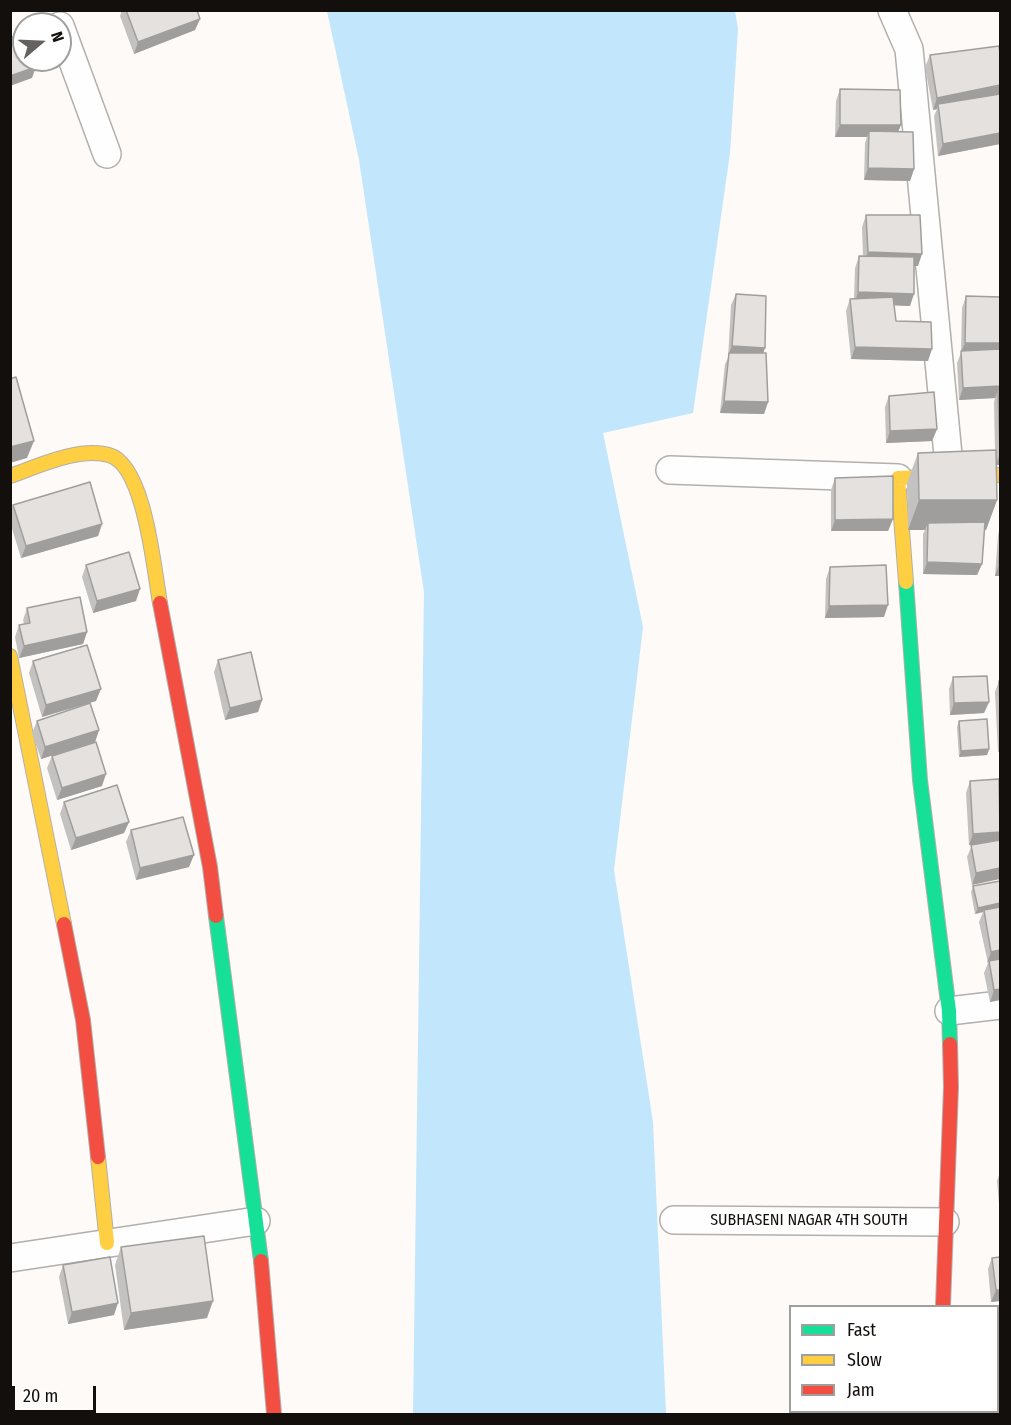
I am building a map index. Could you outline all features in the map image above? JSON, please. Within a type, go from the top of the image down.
[{"type":"street","points":[[892,10],[909,49],[950,476]]},
{"type":"street","points":[[72,58],[107,154]]},
{"type":"street","points":[[10,476],[91,452],[108,454],[120,460],[135,486],[144,515],[210,867],[265,1292],[273,1414]]},
{"type":"street","points":[[670,470],[898,478],[1000,475]]},
{"type":"street","points":[[898,478],[920,780],[949,1011],[951,1087],[943,1305]]},
{"type":"street","points":[[10,656],[61,900],[83,1020],[107,1244]]},
{"type":"street","points":[[949,1011],[1000,1005]]},
{"type":"street","name":"SUBHASENI NAGAR 4TH SOUTH","points":[[674,1220],[945,1222]]},
{"type":"street","points":[[10,1258],[256,1221]]},
{"type":"water","points":[[327,11],[735,11],[738,29],[730,153],[693,413],[603,433],[643,627],[614,870],[653,1122],[666,1414],[413,1414],[424,592],[359,160]]},
{"type":"building","points":[[126,10],[197,10],[200,19],[138,42]]},
{"type":"building","points":[[12,37],[12,72],[22,72],[10,76],[10,38]]},
{"type":"building","points":[[999,46],[1000,85],[937,98],[930,55]]},
{"type":"building","points":[[840,89],[900,90],[901,125],[840,125]]},
{"type":"building","points":[[1000,94],[1000,133],[943,144],[938,104]]},
{"type":"building","points":[[869,131],[913,132],[914,169],[868,168]]},
{"type":"building","points":[[866,215],[920,215],[922,254],[868,252]]},
{"type":"building","points":[[859,256],[914,257],[914,294],[858,292]]},
{"type":"building","points":[[736,294],[766,296],[765,348],[732,346]]},
{"type":"building","points":[[966,296],[1000,297],[1000,343],[965,343]]},
{"type":"building","points":[[893,297],[896,321],[931,322],[932,349],[855,347],[850,299]]},
{"type":"building","points":[[1000,349],[1000,386],[963,388],[961,351]]},
{"type":"building","points":[[729,353],[766,353],[768,402],[724,401]]},
{"type":"building","points":[[16,377],[34,441],[10,447],[10,379]]},
{"type":"building","points":[[998,390],[1000,390],[1000,453]]},
{"type":"building","points":[[934,392],[937,429],[890,431],[889,396]]},
{"type":"building","points":[[996,450],[997,500],[919,500],[918,453]]},
{"type":"building","points":[[893,476],[893,519],[835,520],[835,478]]},
{"type":"building","points":[[90,482],[102,524],[26,546],[13,505]]},
{"type":"building","points":[[985,522],[982,564],[927,562],[928,523]]},
{"type":"building","points":[[129,552],[140,589],[97,601],[86,565]]},
{"type":"building","points":[[886,565],[888,605],[829,606],[830,567]]},
{"type":"building","points":[[80,597],[87,632],[24,646],[19,625],[30,623],[27,608]]},
{"type":"building","points":[[87,645],[101,689],[46,705],[33,661]]},
{"type":"building","points":[[251,652],[262,700],[230,708],[218,660]]},
{"type":"building","points":[[987,676],[989,702],[954,703],[953,677]]},
{"type":"building","points":[[90,703],[99,730],[45,747],[37,721]]},
{"type":"building","points":[[987,719],[989,749],[961,751],[959,721]]},
{"type":"building","points":[[96,742],[106,774],[62,788],[52,756]]},
{"type":"building","points":[[999,779],[1000,832],[973,834],[970,781]]},
{"type":"building","points":[[117,785],[129,822],[76,838],[64,802]]},
{"type":"building","points":[[183,817],[194,855],[140,868],[131,830]]},
{"type":"building","points":[[1000,840],[1000,868],[976,873],[971,845]]},
{"type":"building","points":[[1000,881],[1000,903],[978,908],[973,886]]},
{"type":"building","points":[[1000,907],[1000,950],[991,952],[984,910]]},
{"type":"building","points":[[1000,959],[1000,989],[994,990],[989,961]]},
{"type":"building","points":[[204,1236],[213,1301],[131,1313],[121,1247]]},
{"type":"building","points":[[110,1257],[118,1303],[72,1312],[63,1265]]},
{"type":"building","points":[[1000,1257],[1000,1290],[996,1290],[992,1258]]},
{"type":"traffic: fast","points":[[906,582],[920,780],[949,1011],[950,1044]]},
{"type":"traffic: fast","points":[[216,916],[261,1261]]},
{"type":"traffic: slow","points":[[10,476],[72,455],[97,453],[109,455],[121,463],[131,478],[146,520],[160,603]]},
{"type":"traffic: slow","points":[[906,582],[898,478],[1000,475]]},
{"type":"traffic: slow","points":[[10,656],[64,924]]},
{"type":"traffic: slow","points":[[98,1157],[107,1243]]},
{"type":"traffic: jam","points":[[160,603],[210,867],[216,916]]},
{"type":"traffic: jam","points":[[64,924],[83,1020],[98,1157]]},
{"type":"traffic: jam","points":[[943,1305],[951,1087],[950,1044]]},
{"type":"traffic: jam","points":[[261,1261],[274,1414]]}]
